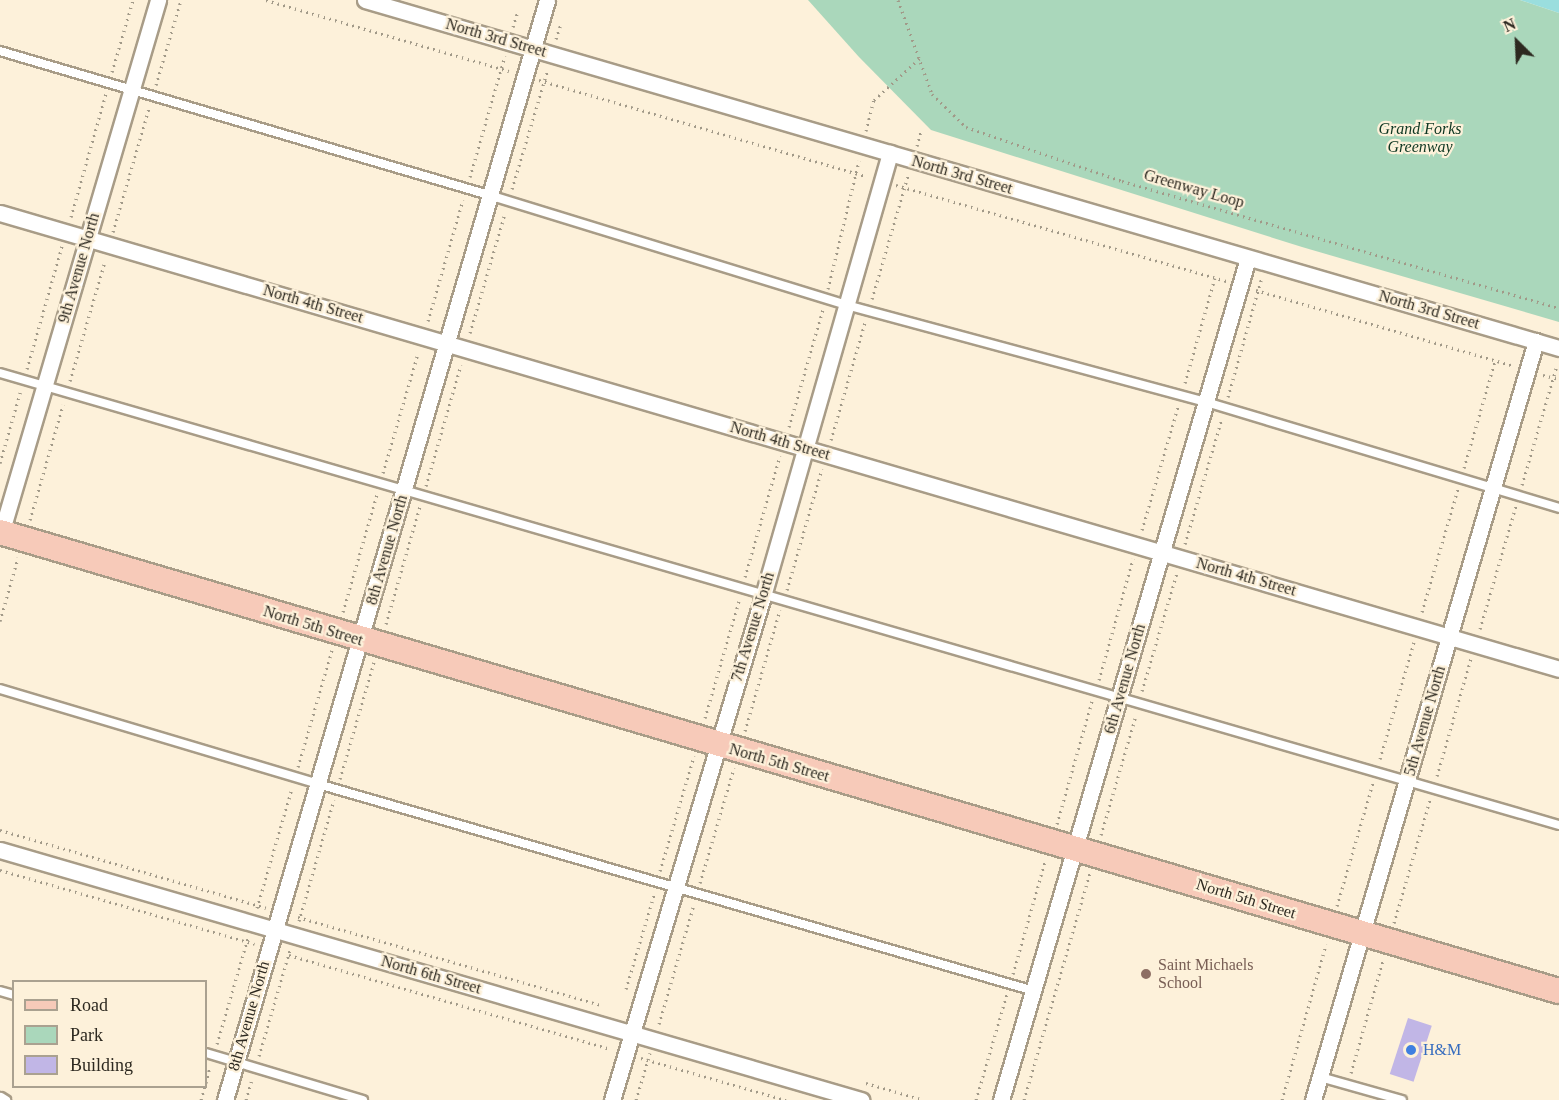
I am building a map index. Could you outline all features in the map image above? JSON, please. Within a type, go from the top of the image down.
[{"type":"main road","name":"North 5th Street","points":[[6,535],[1559,991]]},
{"type":"street","name":"9th Avenue North","points":[[6,535],[44,386],[158,0]]},
{"type":"street","name":"North 3rd Street","points":[[365,0],[1559,348]]},
{"type":"street","name":"8th Avenue North","points":[[225,1100],[318,784],[370,643],[404,489],[547,0]]},
{"type":"street","name":"7th Avenue North","points":[[612,1100],[763,596],[890,153]]},
{"type":"street","name":"North 4th Street","points":[[0,213],[1559,669]]},
{"type":"street","name":"6th Avenue North","points":[[1001,1100],[1034,991],[1086,851],[1120,698],[1248,258]]},
{"type":"street","name":"5th Avenue North","points":[[1313,1100],[1536,341]]},
{"type":"street","name":"North 6th Street","points":[[0,849],[861,1100]]},
{"type":"lane","points":[[0,51],[509,201],[846,305],[1206,402],[1559,508]]},
{"type":"lane","points":[[0,373],[381,482],[783,602],[1559,825]]},
{"type":"lane","points":[[0,689],[337,790],[1034,991]]},
{"type":"lane","points":[[210,1054],[363,1100]]},
{"type":"lane","points":[[1320,1077],[1402,1100]]},
{"type":"path","points":[[0,621],[6,535],[67,393],[181,0]]},
{"type":"path","points":[[266,0],[1559,379]]},
{"type":"path","name":"Greenway Loop","points":[[898,0],[932,94],[966,127],[1122,181],[1559,308]]},
{"type":"path","points":[[207,1073],[210,1054],[247,942],[518,11]]},
{"type":"path","points":[[246,1100],[337,790],[370,643],[423,495],[561,24]]},
{"type":"path","points":[[636,1100],[697,893],[742,590],[826,299],[874,100],[920,58]]},
{"type":"path","points":[[626,990],[657,882],[783,602],[921,131]]},
{"type":"path","points":[[1024,1100],[1086,851],[1139,704],[1266,263]]},
{"type":"path","points":[[1347,1084],[1559,357]]},
{"type":"path","points":[[1281,1100],[1495,360]]},
{"type":"path","points":[[0,830],[636,1016]]},
{"type":"path","points":[[0,870],[786,1100]]},
{"type":"path","points":[[659,1023],[671,1026]]},
{"type":"path","points":[[606,1059],[615,1029]]},
{"type":"path","points":[[855,1080],[924,1100]]},
{"type":"green space","name":"Grand Forks Greenway","points":[[808,0],[1520,0],[1559,13],[1559,322],[1302,247],[931,130],[859,57]]},
{"type":"water","points":[[1520,0],[1559,0],[1559,13]]},
{"type":"building","name":"H&M","points":[[1408,1018],[1432,1026],[1414,1082],[1390,1074]]},
{"type":"place","name":"Saint Michaels School","points":[[1146,974]]},
{"type":"place","name":"H&M","points":[[1411,1050]]}]
